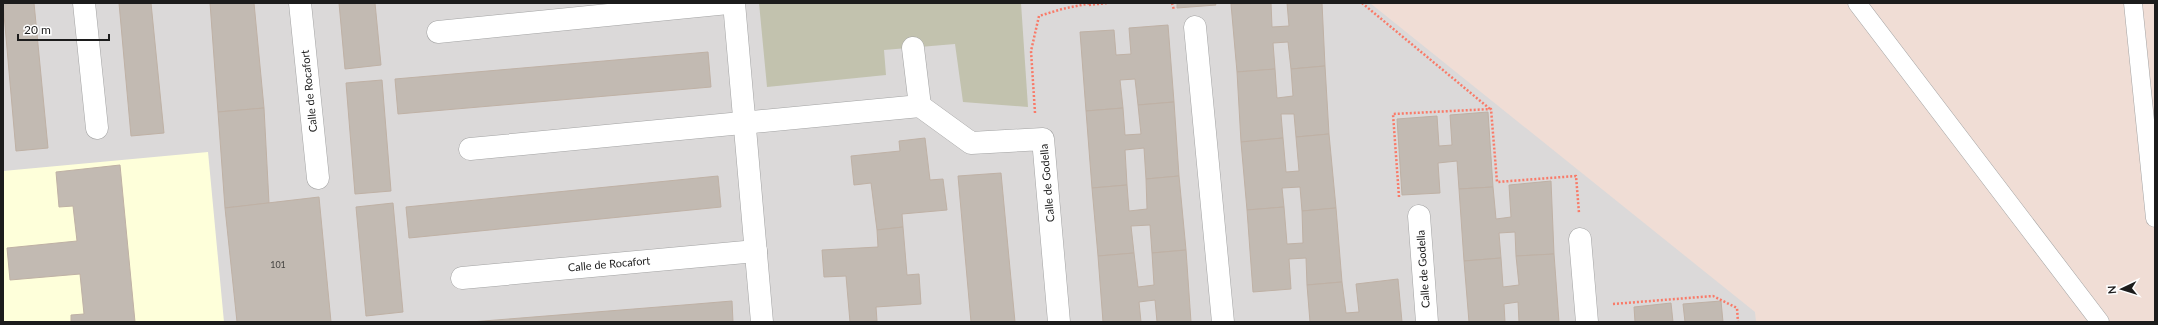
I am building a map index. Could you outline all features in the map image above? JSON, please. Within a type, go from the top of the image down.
[{"type":"street","points":[[84,3],[97,128]]},
{"type":"street","name":"Calle de Rocafort","points":[[300,3],[318,178]]},
{"type":"street","points":[[438,32],[728,3]]},
{"type":"street","points":[[734,3],[762,322]]},
{"type":"street","points":[[1195,27],[1223,322]]},
{"type":"street","points":[[470,149],[745,124],[920,106],[913,48]]},
{"type":"street","name":"Calle de Godella","points":[[920,106],[971,143],[1043,139],[1059,322]]},
{"type":"street","name":"Calle de Godella","points":[[1419,216],[1427,322]]},
{"type":"street","points":[[1580,239],[1586,314]]},
{"type":"street","name":"Calle de Rocafort","points":[[462,278],[756,251]]},
{"type":"lane","points":[[1857,3],[2100,322]]},
{"type":"lane","points":[[2133,3],[2155,218]]},
{"type":"path","points":[[1037,139],[1031,51],[1039,16],[1062,9],[1089,4],[1107,3]]},
{"type":"path","points":[[1362,3],[1490,109],[1497,182],[1576,176],[1580,239]]},
{"type":"path","points":[[1419,216],[1400,206],[1393,114],[1490,109]]},
{"type":"path","points":[[1586,314],[1713,296],[1737,308],[1738,322]]},
{"type":"shaded area","points":[[3,3],[2155,3],[2155,322],[3,322]]},
{"type":"shaded area","points":[[759,3],[1021,3],[1028,107],[963,102],[955,44],[884,50],[886,75],[767,87]]},
{"type":"shaded area","points":[[1370,3],[2155,3],[2155,322],[1756,322],[1755,312]]},
{"type":"shaded area","points":[[208,152],[224,322],[3,322],[3,171]]},
{"type":"building","points":[[3,3],[34,3],[48,148],[16,151]]},
{"type":"building","points":[[119,3],[151,3],[164,133],[131,136]]},
{"type":"building","points":[[210,3],[254,3],[264,108],[218,112]]},
{"type":"building","points":[[339,3],[375,3],[381,65],[345,69]]},
{"type":"building","points":[[1177,3],[1215,3],[1216,5],[1177,8]]},
{"type":"building","points":[[1271,3],[1272,27],[1289,26],[1287,3],[1322,3],[1325,66],[1291,69],[1288,42],[1273,43],[1275,69],[1237,72],[1231,4]]},
{"type":"building","points":[[1168,25],[1174,102],[1138,105],[1135,79],[1120,80],[1123,108],[1086,111],[1080,32],[1114,30],[1116,55],[1131,54],[1129,28]]},
{"type":"building","points":[[708,52],[711,87],[398,114],[395,79]]},
{"type":"building","points":[[1325,66],[1329,134],[1296,137],[1294,114],[1281,114],[1283,138],[1241,142],[1237,72],[1275,69],[1277,98],[1293,96],[1291,69]]},
{"type":"building","points":[[382,80],[391,191],[355,194],[346,83]]},
{"type":"building","points":[[1174,102],[1179,176],[1146,179],[1144,148],[1125,150],[1127,185],[1092,188],[1086,111],[1123,108],[1125,135],[1141,134],[1138,105]]},
{"type":"building","points":[[264,108],[269,203],[225,208],[218,112]]},
{"type":"building","points":[[1488,112],[1493,187],[1459,189],[1457,161],[1438,163],[1440,193],[1402,195],[1397,119],[1437,116],[1439,146],[1452,145],[1450,115]]},
{"type":"building","points":[[1329,134],[1336,208],[1302,211],[1300,187],[1282,188],[1284,207],[1247,210],[1241,142],[1283,138],[1286,172],[1299,171],[1296,137]]},
{"type":"building","points":[[925,138],[930,180],[943,179],[947,210],[902,214],[903,227],[877,230],[871,183],[854,185],[851,156],[900,151],[899,141]]},
{"type":"building","points":[[120,165],[135,322],[71,322],[71,315],[84,314],[80,274],[10,280],[7,248],[77,241],[73,206],[59,207],[56,172]]},
{"type":"building","points":[[1001,173],[1015,322],[971,322],[958,176]]},
{"type":"building","points":[[718,176],[721,207],[409,238],[406,207]]},
{"type":"building","points":[[1179,176],[1186,250],[1152,253],[1150,225],[1131,226],[1134,253],[1098,256],[1092,188],[1127,185],[1129,211],[1147,209],[1146,179]]},
{"type":"building","points":[[1551,181],[1554,254],[1516,256],[1515,232],[1499,233],[1501,258],[1464,261],[1459,189],[1493,187],[1496,219],[1511,217],[1509,185]]},
{"type":"building","points":[[319,197],[331,322],[237,322],[225,208]]},
{"type":"building","points":[[393,203],[403,312],[366,316],[356,207]]},
{"type":"building","points":[[1284,207],[1287,244],[1303,243],[1302,211],[1336,208],[1342,282],[1307,285],[1306,258],[1289,259],[1291,289],[1253,292],[1247,210]]},
{"type":"building","points":[[903,227],[907,275],[919,274],[921,304],[876,307],[877,321],[850,322],[846,276],[824,277],[822,250],[878,247],[877,230]]},
{"type":"building","points":[[1186,250],[1191,322],[1157,322],[1155,300],[1139,302],[1141,322],[1103,322],[1098,256],[1134,253],[1138,287],[1154,285],[1152,253]]},
{"type":"building","points":[[1554,254],[1559,322],[1519,322],[1518,302],[1504,304],[1505,322],[1469,322],[1464,261],[1501,258],[1503,287],[1519,285],[1516,256]]},
{"type":"building","points":[[1398,279],[1402,322],[1310,322],[1307,285],[1342,282],[1346,313],[1359,312],[1356,284]]},
{"type":"building","points":[[732,301],[733,322],[471,322],[696,304]]},
{"type":"building","points":[[1721,301],[1723,322],[1685,322],[1683,304]]},
{"type":"building","points":[[1671,303],[1673,322],[1635,322],[1634,307]]}]
